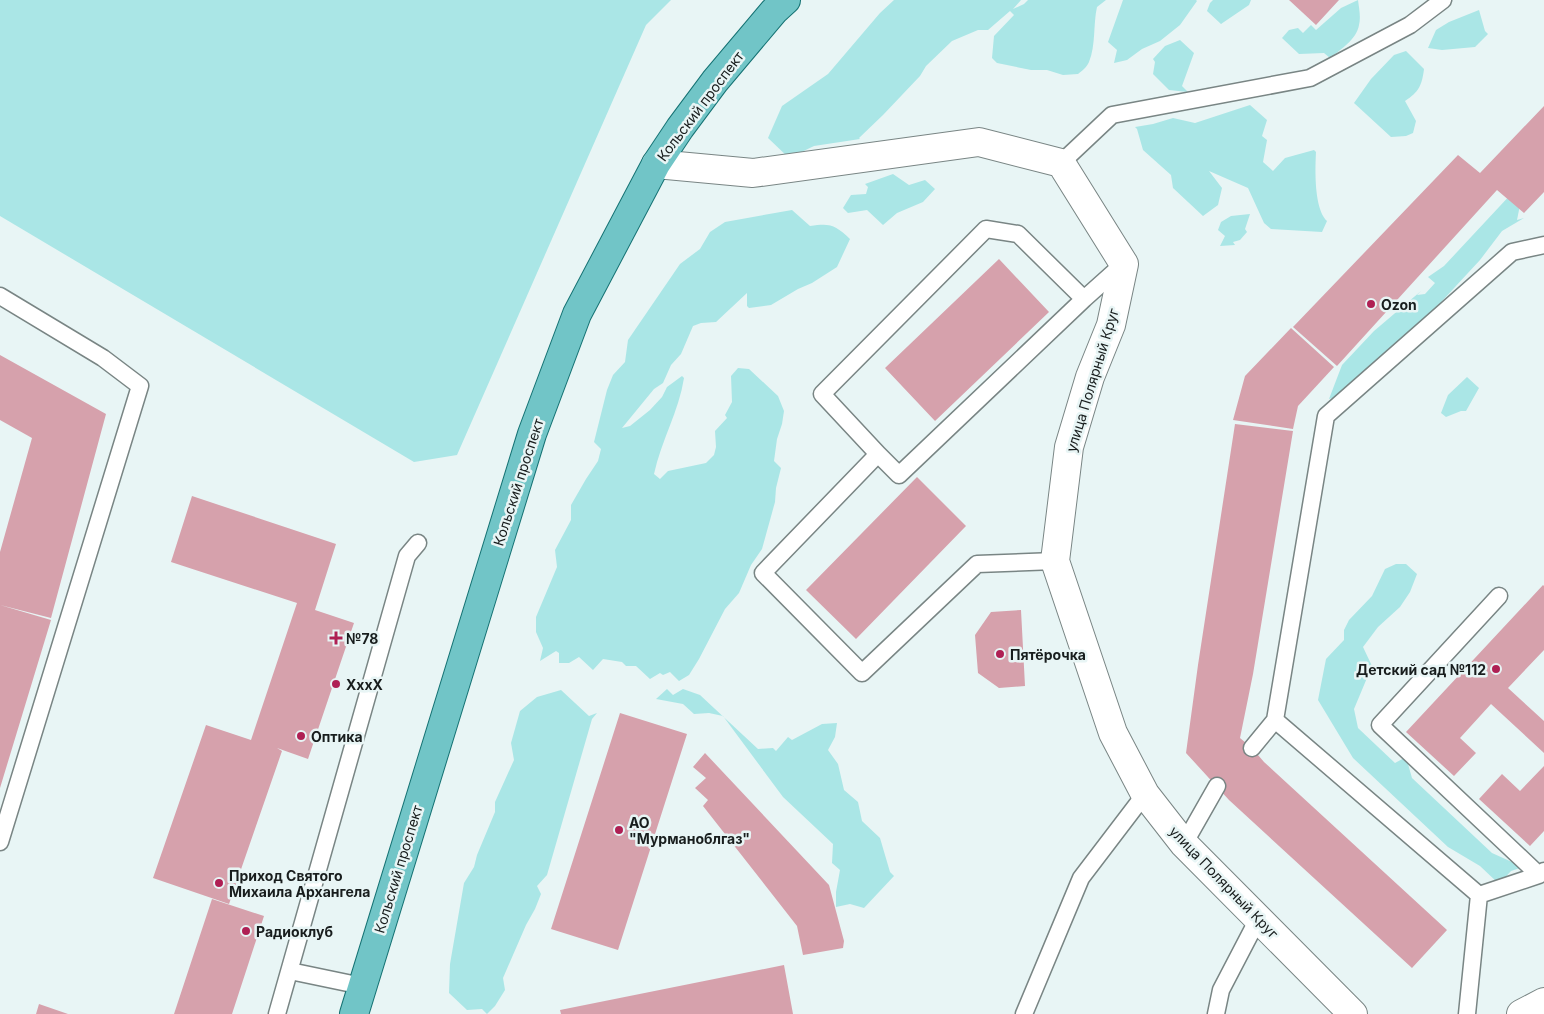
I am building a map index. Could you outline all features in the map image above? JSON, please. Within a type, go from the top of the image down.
[{"type":"main road","name":"Кольский проспект","points":[[354,1014],[532,434],[577,314],[656,164],[715,81],[774,11],[786,0]]},
{"type":"street","points":[[656,164],[753,173],[979,142],[1061,163],[1124,264]]},
{"type":"street","name":"улица Полярный Круг","points":[[1124,264],[1111,324],[1090,377],[1069,446],[1055,561],[1112,733],[1145,794],[1184,844],[1353,1014]]},
{"type":"street","points":[[1521,1014],[1544,1002]]},
{"type":"lane","points":[[1061,163],[1112,115],[1310,78],[1410,25],[1443,0]]},
{"type":"lane","points":[[1084,299],[1018,234],[986,229],[822,394],[898,475],[1084,299],[1124,264]]},
{"type":"lane","points":[[1252,748],[1275,720],[1326,416],[1512,252],[1544,245]]},
{"type":"lane","points":[[0,296],[103,358],[140,386],[0,842]]},
{"type":"lane","points":[[878,454],[763,573],[862,673],[977,564],[1055,561]]},
{"type":"lane","points":[[277,1014],[407,556],[418,543]]},
{"type":"lane","points":[[1479,895],[1542,873],[1380,725],[1499,596]]},
{"type":"lane","points":[[1275,720],[1479,895]]},
{"type":"lane","points":[[1184,844],[1217,786]]},
{"type":"lane","points":[[1024,1014],[1081,878],[1145,794]]},
{"type":"lane","points":[[1467,1014],[1479,895]]},
{"type":"lane","points":[[1216,1014],[1221,990],[1258,919]]},
{"type":"lane","points":[[290,971],[362,986]]},
{"type":"shaded area","points":[[0,0],[671,0],[646,25],[457,455],[414,462],[0,216]]},
{"type":"shaded area","points":[[894,0],[1021,0],[1013,9],[1028,0],[1106,0],[1097,7],[1093,49],[1089,62],[1078,74],[1063,75],[1047,70],[1031,70],[997,63],[992,58],[994,36],[1014,15],[1010,11],[988,30],[978,30],[952,41],[926,66],[920,76],[860,139],[814,146],[789,158],[768,138],[782,106],[828,74],[880,13]]},
{"type":"shaded area","points":[[1123,0],[1197,1],[1180,25],[1160,41],[1142,49],[1127,60],[1114,63],[1117,50],[1108,42]]},
{"type":"shaded area","points":[[1213,0],[1251,0],[1249,5],[1221,24],[1207,11]]},
{"type":"shaded area","points":[[1358,0],[1360,19],[1358,30],[1348,44],[1330,58],[1324,53],[1299,54],[1282,38],[1289,30],[1298,28],[1303,33],[1311,25],[1316,30],[1341,8]]},
{"type":"shaded area","points":[[1479,10],[1485,31],[1488,34],[1475,47],[1442,50],[1428,48],[1436,30],[1449,22]]},
{"type":"shaded area","points":[[1180,40],[1194,53],[1182,86],[1188,92],[1169,90],[1153,74],[1155,62],[1153,59],[1165,46]]},
{"type":"shaded area","points":[[1406,51],[1424,69],[1419,88],[1405,101],[1416,121],[1413,133],[1406,136],[1391,137],[1354,103],[1371,79],[1394,55]]},
{"type":"shaded area","points":[[1250,105],[1267,120],[1262,136],[1267,140],[1263,162],[1273,171],[1285,158],[1314,150],[1316,152],[1318,199],[1320,208],[1327,221],[1322,232],[1271,229],[1264,223],[1248,188],[1209,171],[1222,188],[1218,205],[1203,216],[1173,188],[1171,175],[1143,150],[1135,127],[1173,118],[1195,123]]},
{"type":"shaded area","points":[[893,174],[909,185],[925,180],[935,189],[923,202],[897,213],[883,225],[867,210],[848,213],[843,208],[851,195],[866,194],[868,187],[865,184]]},
{"type":"shaded area","points":[[1513,192],[1521,200],[1517,220],[1524,218],[1502,231],[1480,260],[1418,327],[1346,394],[1329,399],[1342,365],[1374,331],[1421,291],[1417,295],[1425,294],[1435,283],[1428,277],[1444,266]]},
{"type":"shaded area","points":[[792,210],[810,226],[832,226],[850,239],[837,267],[771,305],[749,308],[747,306],[747,293],[716,322],[701,323],[693,326],[681,354],[671,365],[663,383],[654,389],[622,428],[630,426],[650,410],[662,397],[667,387],[682,376],[684,378],[682,390],[654,474],[660,479],[668,471],[706,463],[714,455],[716,447],[715,431],[727,418],[725,415],[732,402],[731,376],[738,368],[749,369],[778,396],[784,411],[774,461],[781,468],[775,502],[762,549],[751,565],[739,593],[725,609],[689,675],[679,681],[670,672],[663,675],[660,673],[650,679],[636,666],[626,666],[622,662],[603,659],[593,670],[579,657],[569,663],[559,663],[559,653],[556,651],[540,661],[543,648],[536,632],[536,617],[557,567],[555,550],[571,520],[571,505],[598,461],[601,449],[594,442],[607,390],[613,375],[625,362],[628,340],[680,264],[700,249],[710,232],[725,222]]},
{"type":"shaded area","points":[[1250,214],[1245,229],[1247,232],[1240,240],[1233,242],[1235,245],[1220,246],[1225,236],[1218,230],[1221,222],[1231,216]]},
{"type":"shaded area","points":[[1467,377],[1479,388],[1466,411],[1446,417],[1441,413],[1448,395]]},
{"type":"shaded area","points":[[1396,564],[1406,564],[1417,574],[1410,592],[1400,607],[1378,627],[1363,647],[1372,666],[1354,709],[1358,728],[1395,763],[1406,757],[1412,778],[1492,853],[1523,867],[1511,871],[1499,884],[1480,866],[1448,847],[1353,758],[1318,700],[1326,659],[1344,640],[1344,630],[1349,620],[1372,596],[1385,569]]},
{"type":"shaded area","points":[[667,689],[673,695],[683,689],[700,695],[722,716],[709,713],[694,714],[683,704],[656,699]]},
{"type":"shaded area","points":[[561,690],[589,716],[597,713],[592,719],[547,875],[537,886],[541,894],[503,978],[505,990],[495,1006],[487,1014],[482,1009],[467,1010],[449,993],[450,964],[464,883],[474,867],[495,812],[495,802],[514,760],[511,743],[520,711],[537,697]]},
{"type":"shaded area","points":[[724,717],[758,749],[773,748],[776,751],[788,737],[792,740],[822,724],[837,723],[835,737],[828,750],[838,764],[844,790],[858,802],[862,821],[880,838],[890,872],[894,876],[864,908],[850,904],[836,907],[836,892],[840,870],[832,863],[833,844],[783,797]]},
{"type":"building","points":[[1289,0],[1339,0],[1316,25]]},
{"type":"building","points":[[1544,106],[1544,192],[1524,213],[1497,190],[1337,366],[1293,327],[1458,155],[1480,173]]},
{"type":"building","points":[[999,259],[1049,312],[935,421],[885,368]]},
{"type":"building","points":[[1291,328],[1334,367],[1298,406],[1293,429],[1233,420],[1245,376]]},
{"type":"building","points":[[0,355],[106,414],[51,618],[0,605],[0,552],[32,438],[0,420]]},
{"type":"building","points":[[1235,424],[1293,431],[1253,674],[1240,738],[1447,930],[1412,968],[1229,800],[1186,753]]},
{"type":"building","points":[[917,477],[966,526],[856,639],[806,590]]},
{"type":"building","points":[[192,496],[336,544],[315,610],[354,623],[308,759],[277,748],[282,751],[229,904],[153,878],[206,725],[251,740],[297,603],[171,562]]},
{"type":"building","name":"Детский сад №112","points":[[1543,585],[1544,650],[1508,688],[1544,721],[1544,753],[1491,704],[1460,738],[1476,753],[1454,776],[1406,732]]},
{"type":"building","points":[[0,605],[51,620],[0,788]]},
{"type":"building","name":"Пятёрочка","points":[[1021,610],[1025,686],[999,688],[978,673],[975,635],[991,612]]},
{"type":"building","points":[[620,713],[687,734],[618,950],[551,929]]},
{"type":"building","points":[[705,753],[829,885],[844,941],[843,948],[803,955],[797,926],[703,806],[708,800],[695,788],[706,778],[693,767]]},
{"type":"building","points":[[1544,766],[1544,831],[1530,846],[1479,799],[1502,774],[1520,791]]},
{"type":"building","points":[[212,899],[264,916],[232,1014],[174,1014]]},
{"type":"building","points":[[784,965],[793,1014],[561,1014],[560,1010]]},
{"type":"building","points":[[39,1004],[68,1014],[36,1014]]},
{"type":"place","name":"Ozon","points":[[1371,304]]},
{"type":"place","name":"№78","points":[[336,638]]},
{"type":"place","name":"Пятёрочка","points":[[1000,654]]},
{"type":"place","name":"Детский сад №112","points":[[1496,669]]},
{"type":"place","name":"XxxX","points":[[336,684]]},
{"type":"place","name":"Оптика","points":[[301,736]]},
{"type":"place","name":"AO \"Мурманоблгаз\"","points":[[619,830]]},
{"type":"place","name":"Приход Святого Михаила Архангела","points":[[219,883]]},
{"type":"place","name":"Радиоклуб","points":[[246,931]]}]
